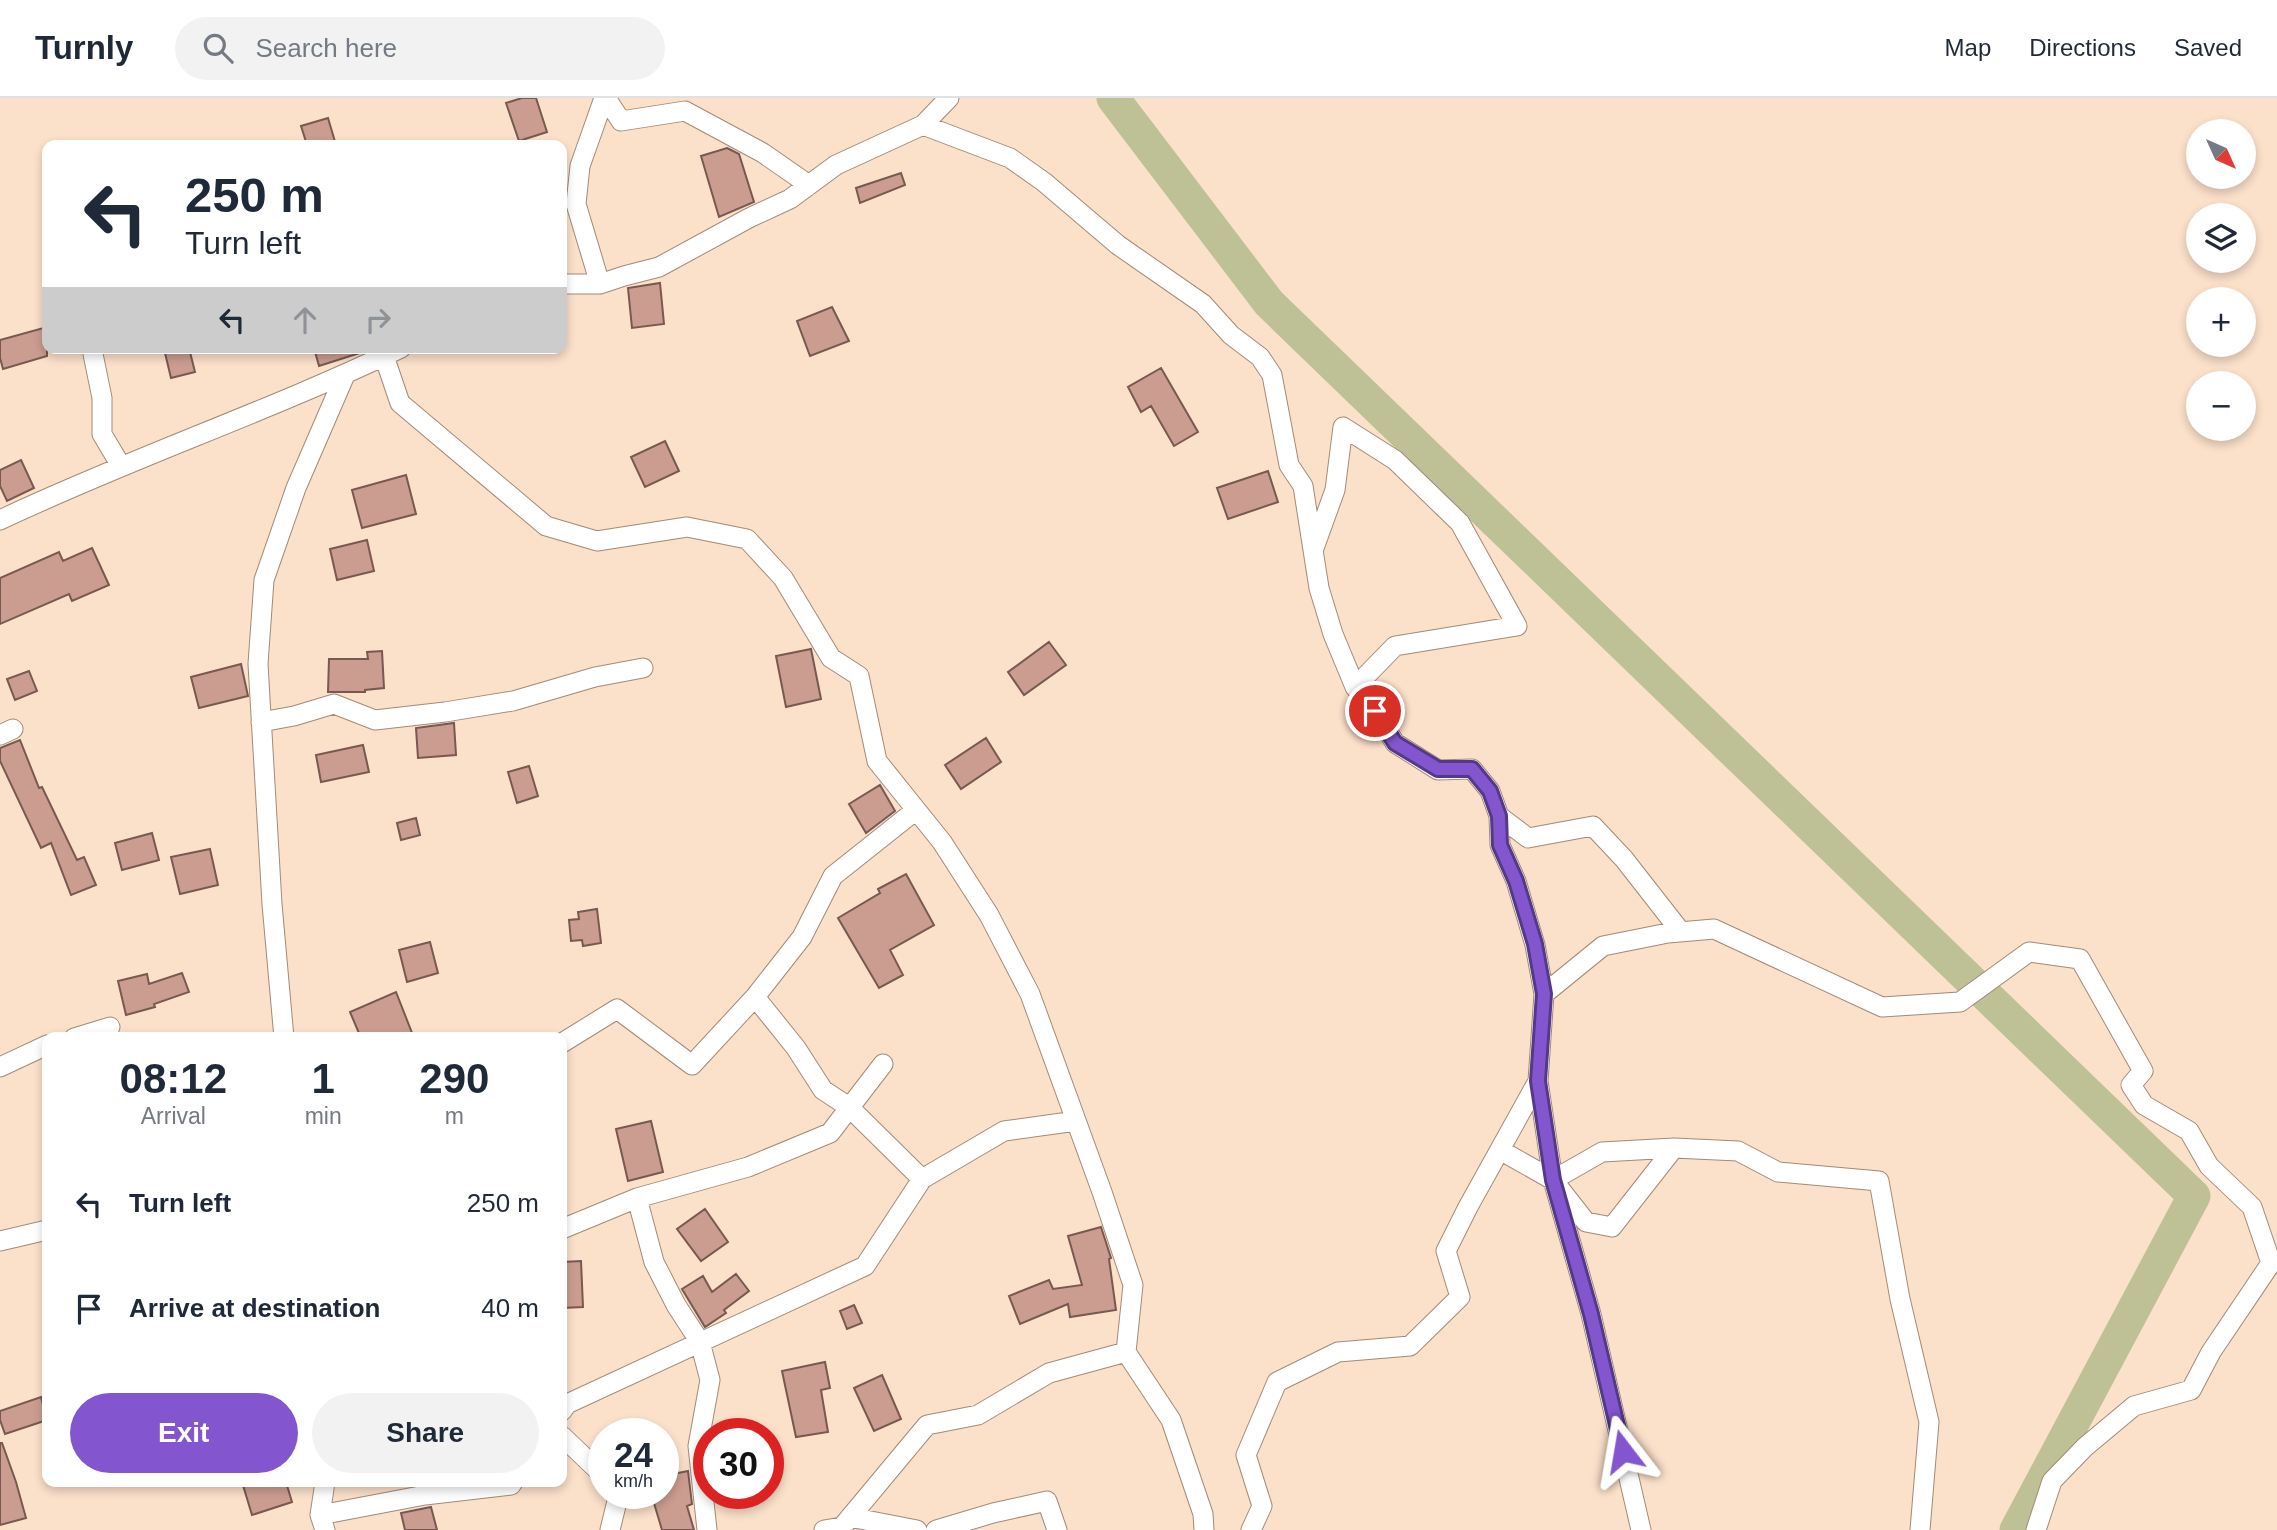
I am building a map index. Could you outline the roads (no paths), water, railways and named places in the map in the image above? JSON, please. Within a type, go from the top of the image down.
[{"type":"street","points":[[605,98],[621,121],[685,111],[763,153],[809,185]]},
{"type":"street","points":[[600,284],[576,204],[580,166],[605,98]]},
{"type":"street","points":[[567,284],[600,284],[659,268],[682,257],[749,218],[790,199],[836,165],[923,125],[949,98]]},
{"type":"street","points":[[923,125],[1010,158],[1044,182],[1118,245],[1203,304],[1231,335],[1260,358],[1272,375],[1289,465],[1303,486],[1320,587],[1334,634],[1355,687],[1375,711],[1395,743],[1438,769],[1472,769],[1490,791],[1499,816],[1500,845],[1516,881],[1535,944],[1544,994],[1538,1081],[1553,1180],[1591,1314],[1641,1530]]},
{"type":"street","points":[[93,354],[102,398],[102,434],[121,466]]},
{"type":"street","points":[[0,520],[75,484],[345,375],[389,354]]},
{"type":"street","points":[[393,354],[400,403],[546,526],[597,541],[687,527],[747,539],[783,578],[831,658],[859,676],[877,761],[942,842],[989,915],[1030,994],[1133,1284],[1126,1352],[1171,1420],[1203,1514],[1205,1530]]},
{"type":"street","points":[[283,1032],[272,904],[258,664],[264,580],[296,488],[345,375]]},
{"type":"street","points":[[1314,551],[1335,490],[1343,427],[1395,460],[1460,523],[1517,626],[1395,646],[1355,687]]},
{"type":"street","points":[[261,722],[334,704],[375,720],[445,712],[513,702],[595,677],[643,668]]},
{"type":"street","points":[[567,1040],[617,1009],[692,1065],[755,998],[802,937],[833,876],[916,810]]},
{"type":"street","points":[[1499,816],[1528,838],[1593,826],[1624,859],[1681,932]]},
{"type":"street","points":[[1544,994],[1603,946],[1714,929],[1882,1007],[1960,1002],[2029,952],[2080,959],[2143,1071],[2132,1086],[2144,1105],[2189,1131],[2210,1166],[2252,1207],[2272,1263],[2211,1352],[2191,1390],[2134,1406],[2085,1447],[2052,1481],[2036,1530]]},
{"type":"street","points":[[755,998],[796,1048],[823,1090],[849,1107],[922,1179]]},
{"type":"street","points":[[94,1032],[110,1027]]},
{"type":"street","points":[[0,1067],[42,1047]]},
{"type":"street","points":[[567,1227],[637,1198],[748,1167],[830,1133],[883,1064]]},
{"type":"street","points":[[1251,1530],[1262,1506],[1246,1455],[1277,1382],[1338,1352],[1410,1346],[1460,1297],[1446,1251],[1538,1081]]},
{"type":"street","points":[[567,1404],[865,1266],[922,1179],[1004,1131],[1076,1121]]},
{"type":"street","points":[[1500,1150],[1553,1180],[1587,1222],[1612,1227],[1674,1148]]},
{"type":"street","points":[[1553,1180],[1602,1152],[1674,1148],[1738,1151],[1778,1172],[1879,1181],[1900,1299],[1928,1422],[1920,1530]]},
{"type":"street","points":[[637,1198],[654,1262],[676,1306],[701,1342],[710,1380],[698,1446],[707,1530]]},
{"type":"street","points":[[0,1241],[42,1231]]},
{"type":"street","points":[[824,1530],[842,1527],[927,1424],[978,1415],[1049,1373],[1126,1352]]},
{"type":"street","points":[[567,1441],[588,1461]]},
{"type":"street","points":[[325,1487],[323,1522],[425,1495],[494,1487]]},
{"type":"street","points":[[936,1530],[993,1521],[1048,1501],[1056,1530]]},
{"type":"street","points":[[610,1530],[615,1509]]},
{"type":"street","points":[[850,1517],[917,1530]]},
{"type":"waterway","points":[[1113,98],[1269,303],[2194,1196],[2016,1530]]}]
